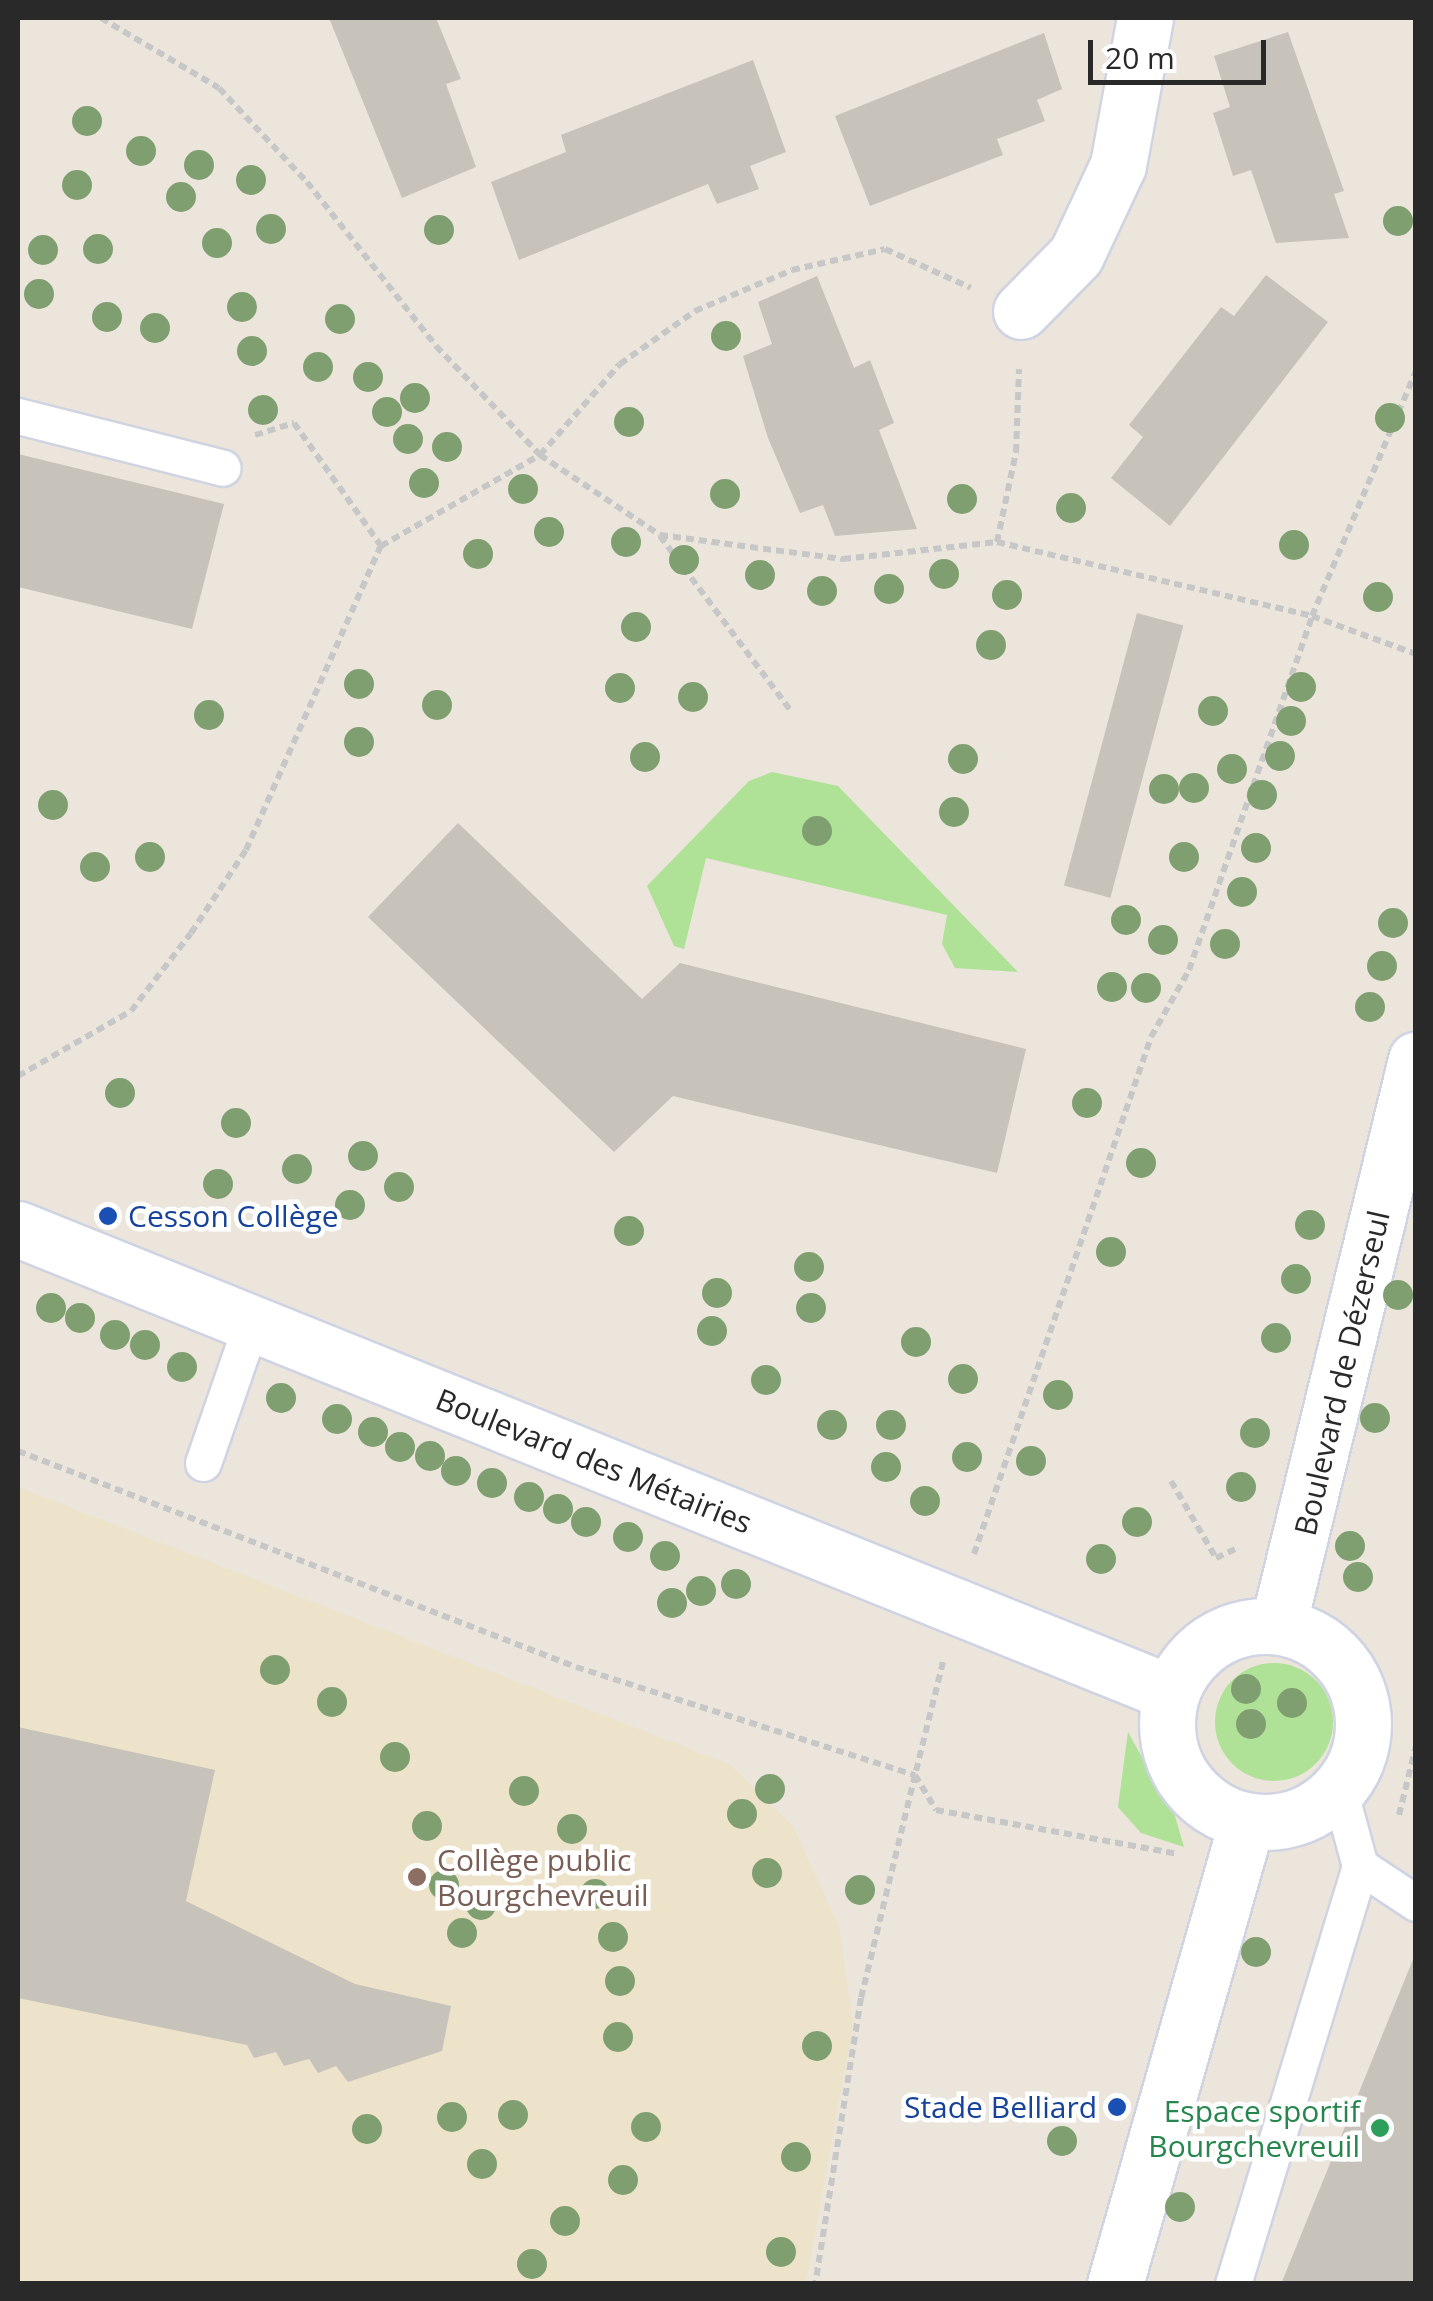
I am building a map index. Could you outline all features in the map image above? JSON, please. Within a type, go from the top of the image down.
[{"type":"street","points":[[1021,311],[1076,256],[1118,165],[1146,18]]},
{"type":"street","name":"Boulevard de Dézerseul","points":[[1278,1626],[1416,1060]]},
{"type":"street","name":"Boulevard des Métairies","points":[[18,1229],[1171,1693]]},
{"type":"street","points":[[1278,1626],[1322,1642],[1359,1693],[1358,1756],[1339,1789],[1311,1811],[1246,1824],[1188,1785],[1166,1724],[1171,1693],[1190,1660],[1220,1636],[1278,1626]]},
{"type":"street","points":[[1115,2284],[1246,1824]]},
{"type":"lane","points":[[18,416],[223,468]]},
{"type":"lane","points":[[203,1462],[251,1324]]},
{"type":"lane","points":[[1234,2284],[1360,1866],[1339,1789]]},
{"type":"lane","points":[[1360,1866],[1416,1902]]},
{"type":"path","points":[[101,18],[219,88],[308,182],[436,346],[540,455],[660,535],[790,710]]},
{"type":"path","points":[[18,1076],[131,1011],[191,933],[246,850],[382,546],[540,455],[636,354],[695,310],[792,270],[886,249],[1021,311],[1016,452],[997,542]]},
{"type":"path","points":[[815,2284],[862,1998],[956,1607],[1150,1037],[1189,970],[1312,616],[1416,371]]},
{"type":"path","points":[[223,468],[251,436],[294,423],[382,546]]},
{"type":"path","points":[[660,535],[843,559],[997,542],[1312,616],[1416,654]]},
{"type":"path","points":[[18,1450],[576,1667],[915,1775]]},
{"type":"path","points":[[1171,1480],[1216,1558],[1248,1542],[1297,1560]]},
{"type":"shaded area","name":"Collège public Bourgchevreuil","points":[[18,1487],[731,1765],[793,1826],[839,1927],[853,2024],[806,2283],[18,2283]]},
{"type":"green space","points":[[772,772],[838,786],[1018,972],[955,968],[942,944],[947,915],[706,858],[684,949],[674,946],[647,886],[749,781]]},
{"type":"green space","points":[[1274,1663],[1297,1668],[1316,1680],[1328,1699],[1333,1722],[1328,1745],[1316,1764],[1297,1776],[1274,1781],[1251,1776],[1232,1764],[1220,1745],[1215,1722],[1220,1699],[1232,1680],[1251,1668]]},
{"type":"green space","points":[[1128,1732],[1175,1816],[1184,1847],[1141,1833],[1118,1807]]},
{"type":"building","points":[[329,18],[436,18],[461,79],[446,84],[476,167],[402,198]]},
{"type":"building","points":[[1288,32],[1344,191],[1334,194],[1349,238],[1276,243],[1251,170],[1233,176],[1213,113],[1230,107],[1214,56]]},
{"type":"building","points":[[1044,33],[1062,89],[1037,100],[1045,121],[997,139],[1003,155],[870,206],[835,116]]},
{"type":"building","points":[[753,60],[786,152],[750,166],[759,189],[717,204],[708,184],[519,260],[491,182],[566,152],[561,135]]},
{"type":"building","points":[[1266,275],[1328,322],[1170,526],[1111,478],[1143,437],[1129,425],[1221,307],[1234,316]]},
{"type":"building","points":[[817,276],[854,368],[870,360],[894,423],[879,430],[917,529],[835,536],[823,505],[800,513],[768,438],[743,356],[772,344],[758,302]]},
{"type":"building","points":[[18,454],[224,504],[192,629],[18,587]]},
{"type":"building","points":[[1137,613],[1183,625],[1110,898],[1064,885]]},
{"type":"building","points":[[458,823],[642,999],[680,963],[1026,1049],[997,1173],[673,1096],[614,1152],[368,917]]},
{"type":"building","points":[[18,1727],[215,1770],[186,1901],[355,1984],[451,2006],[442,2051],[348,2082],[336,2066],[318,2073],[309,2059],[284,2066],[276,2052],[254,2058],[247,2045],[18,1998]]},
{"type":"building","name":"Espace sportif Bourgchevreuil","points":[[1414,1957],[1416,2284],[1281,2284]]},
{"type":"place","name":"Cesson Collège","points":[[108,1216]]},
{"type":"place","name":"Collège public Bourgchevreuil","points":[[417,1877]]},
{"type":"place","name":"Stade Belliard","points":[[1117,2107]]},
{"type":"place","name":"Espace sportif Bourgchevreuil","points":[[1380,2128]]}]
